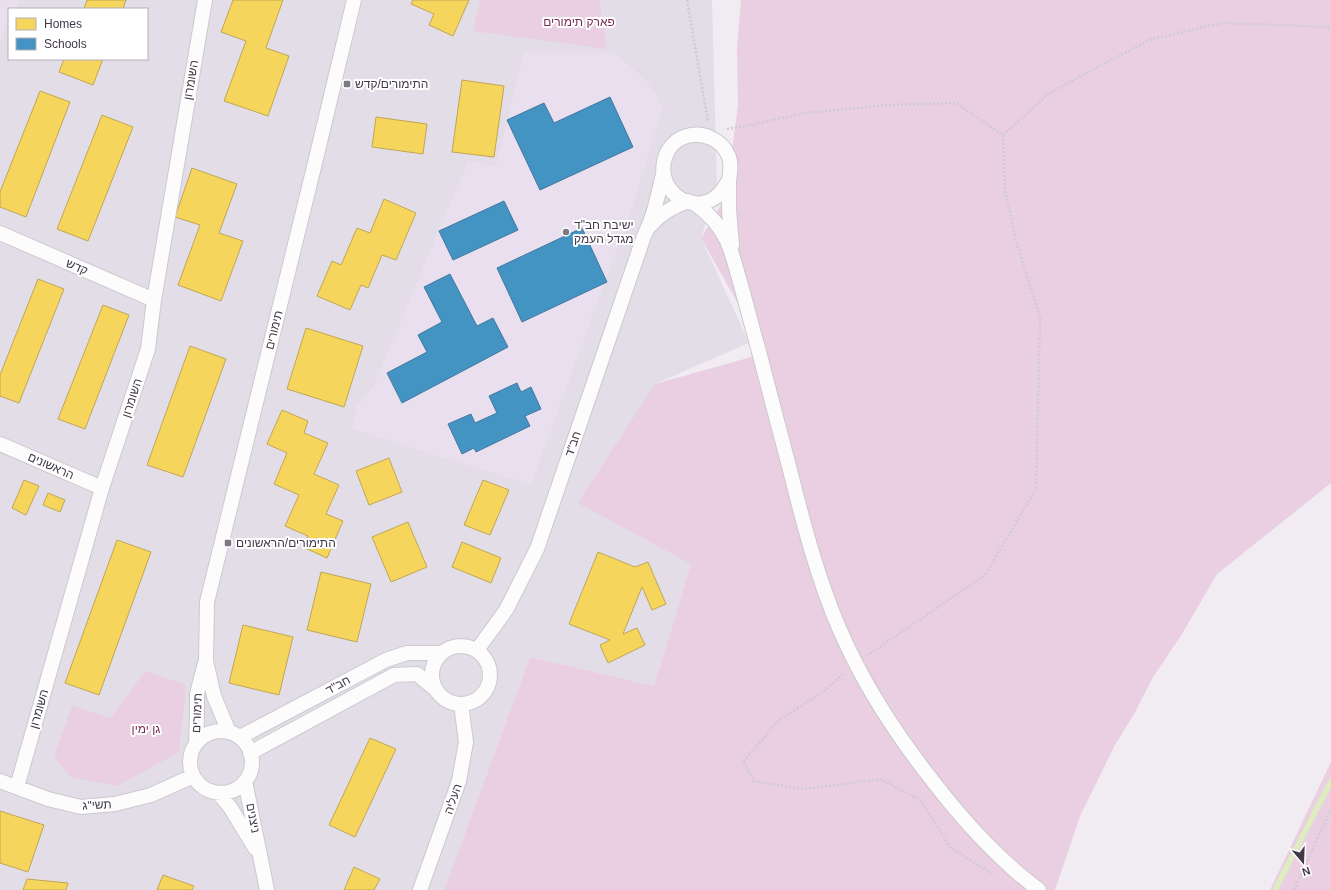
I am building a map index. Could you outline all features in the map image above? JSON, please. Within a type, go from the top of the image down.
[{"type":"street","name":"השומרון","points":[[17,787],[102,488],[148,349],[154,300],[205,0]]},
{"type":"street","name":"תימורים","points":[[234,734],[214,696],[206,661],[207,602],[354,0]]},
{"type":"street","points":[[729,180],[724,190],[715,198],[705,202],[691,202],[683,200],[673,194],[666,185],[663,174],[663,162],[667,152],[674,143],[684,137],[695,134],[706,136],[716,141],[724,148],[730,158],[731,169],[729,180],[729,203],[732,257]]},
{"type":"street","name":"חב\"ד","points":[[476,650],[506,610],[537,548],[644,236],[657,203],[663,174]]},
{"type":"street","points":[[691,202],[704,210],[720,228],[727,240],[744,296],[807,533],[826,594],[839,629],[872,696],[911,753],[938,789],[961,816],[1009,865],[1039,890]]},
{"type":"street","name":"חב\"ד","points":[[648,228],[660,215],[672,207],[691,202]]},
{"type":"street","name":"קדש","points":[[0,233],[154,300]]},
{"type":"street","name":"הראשונים","points":[[0,444],[102,488]]},
{"type":"street","points":[[455,646],[462,646],[476,650],[484,657],[489,667],[490,678],[487,688],[480,696],[471,702],[461,704],[445,700],[434,688],[432,680],[431,672],[436,658],[455,646]]},
{"type":"street","name":"חב\"ד","points":[[234,734],[386,660],[407,653],[442,653]]},
{"type":"street","name":"תימורים","points":[[196,743],[198,716],[197,694],[206,661]]},
{"type":"street","name":"חב\"ד","points":[[250,753],[394,675],[417,674],[434,688]]},
{"type":"street","name":"העליה","points":[[420,890],[459,781],[466,742],[461,704]]},
{"type":"street","points":[[216,731],[234,734],[248,746],[252,760],[251,768],[246,781],[240,786],[232,791],[214,793],[198,784],[192,776],[189,765],[190,753],[196,743],[205,735],[216,731]]},
{"type":"street","name":"תשי\"ג","points":[[0,781],[48,799],[81,807],[115,804],[151,795],[192,776]]},
{"type":"street","name":"ניצנים","points":[[246,781],[267,890]]},
{"type":"street","name":"ניצנים","points":[[218,793],[230,807],[260,855]]},
{"type":"path","points":[[687,0],[709,125]]},
{"type":"path","points":[[993,874],[951,848],[920,800],[880,779],[804,789],[754,781],[743,762],[780,719],[822,693],[856,663],[985,575],[1036,489],[1040,318],[1016,241],[1004,190],[1003,135],[1049,93],[1149,40],[1221,23],[1331,27]]},
{"type":"path","points":[[725,129],[805,113],[888,105],[956,102],[1003,135]]},
{"type":"path","points":[[1294,890],[1331,809]]},
{"type":"shaded area","points":[[0,0],[712,0],[717,188],[701,238],[749,343],[655,384],[691,564],[654,686],[530,657],[444,890],[0,890]]},
{"type":"shaded area","points":[[0,0],[19,0],[15,8],[8,8],[8,24],[0,42]]},
{"type":"shaded area","points":[[524,52],[616,53],[648,83],[657,96],[662,109],[636,196],[531,485],[352,429],[357,406],[373,387],[468,161],[496,167]]},
{"type":"green space","name":"פארק תימורים","points":[[480,0],[599,0],[607,49],[473,31]]},
{"type":"green space","points":[[741,0],[1331,0],[1331,483],[1217,574],[1182,634],[1153,677],[1134,714],[1115,745],[1080,816],[1055,890],[444,890],[530,657],[654,686],[691,564],[578,503],[655,384],[766,353],[701,238],[726,197],[738,105],[737,49]]},
{"type":"green space","name":"גן ימין","points":[[145,671],[186,685],[179,752],[117,786],[71,777],[54,757],[72,706],[111,718]]},
{"type":"green space","points":[[1331,762],[1331,890],[1270,890]]},
{"type":"building: Homes","points":[[87,0],[126,0],[123,8],[84,8]]},
{"type":"building: Homes","points":[[233,0],[283,0],[266,48],[289,56],[268,116],[224,101],[246,41],[221,32]]},
{"type":"building: Homes","points":[[413,0],[469,0],[453,36],[429,25],[434,14],[411,4]]},
{"type":"building: Homes","points":[[64,60],[103,60],[93,85],[59,72]]},
{"type":"building: Homes","points":[[462,80],[504,86],[494,157],[452,152]]},
{"type":"building: Homes","points":[[40,91],[70,102],[26,217],[0,207],[0,192]]},
{"type":"building: Homes","points":[[102,115],[133,127],[88,241],[57,229]]},
{"type":"building: Homes","points":[[376,117],[427,124],[423,154],[372,147]]},
{"type":"building: Homes","points":[[192,168],[237,184],[219,233],[243,241],[221,301],[178,285],[200,225],[175,217]]},
{"type":"building: Homes","points":[[384,199],[416,213],[396,260],[382,255],[368,288],[361,285],[350,310],[317,296],[332,261],[341,265],[357,228],[370,233]]},
{"type":"building: Homes","points":[[38,279],[64,289],[19,403],[0,396],[0,375]]},
{"type":"building: Homes","points":[[103,305],[129,315],[85,429],[58,419]]},
{"type":"building: Homes","points":[[306,328],[363,346],[344,407],[287,389]]},
{"type":"building: Homes","points":[[190,346],[226,359],[183,477],[147,465]]},
{"type":"building: Homes","points":[[282,410],[308,421],[304,433],[328,443],[314,474],[339,485],[326,514],[343,521],[327,558],[303,547],[308,536],[285,526],[299,495],[274,484],[287,453],[267,444]]},
{"type":"building: Homes","points":[[389,458],[402,492],[369,505],[356,471]]},
{"type":"building: Homes","points":[[24,480],[39,486],[26,515],[12,508]]},
{"type":"building: Homes","points":[[483,480],[509,490],[490,535],[464,525]]},
{"type":"building: Homes","points":[[48,493],[65,500],[60,512],[43,505]]},
{"type":"building: Homes","points":[[408,522],[427,567],[391,582],[372,537]]},
{"type":"building: Homes","points":[[117,540],[151,552],[99,695],[65,683]]},
{"type":"building: Homes","points":[[462,542],[501,558],[491,583],[452,567]]},
{"type":"building: Homes","points":[[598,552],[635,567],[648,562],[666,604],[652,610],[642,587],[623,634],[637,628],[645,645],[608,663],[600,645],[610,640],[569,624]]},
{"type":"building: Homes","points":[[321,572],[371,584],[357,642],[307,630]]},
{"type":"building: Homes","points":[[243,625],[293,637],[279,695],[229,683]]},
{"type":"building: Homes","points":[[370,738],[396,749],[355,837],[329,825]]},
{"type":"building: Homes","points":[[0,811],[44,825],[28,872],[0,863]]},
{"type":"building: Homes","points":[[354,867],[380,879],[374,890],[344,890]]},
{"type":"building: Homes","points":[[163,875],[194,886],[192,890],[157,890]]},
{"type":"building: Homes","points":[[27,879],[68,883],[66,890],[23,890]]},
{"type":"building: Schools","points":[[610,97],[633,147],[540,190],[507,120],[544,103],[554,123]]},
{"type":"building: Schools","points":[[504,201],[518,230],[453,260],[439,231]]},
{"type":"building: Schools","points":[[582,228],[607,282],[522,322],[497,268]]},
{"type":"building: Schools","points":[[450,274],[477,326],[493,318],[508,347],[402,403],[387,373],[427,352],[418,335],[442,322],[424,287]]},
{"type":"building: Schools","points":[[517,383],[521,392],[531,387],[541,409],[525,416],[530,426],[476,452],[474,448],[462,454],[448,424],[471,414],[475,423],[497,413],[489,396]]},
{"type":"waterway","points":[[1275,890],[1331,781]]},
{"type":"place","name":"התימורים/קדש","points":[[347,84]]},
{"type":"place","name":"ישיבת חב\"ד מגדל העמק","points":[[566,232]]},
{"type":"place","name":"התימורים/הראשונים","points":[[228,543]]}]
